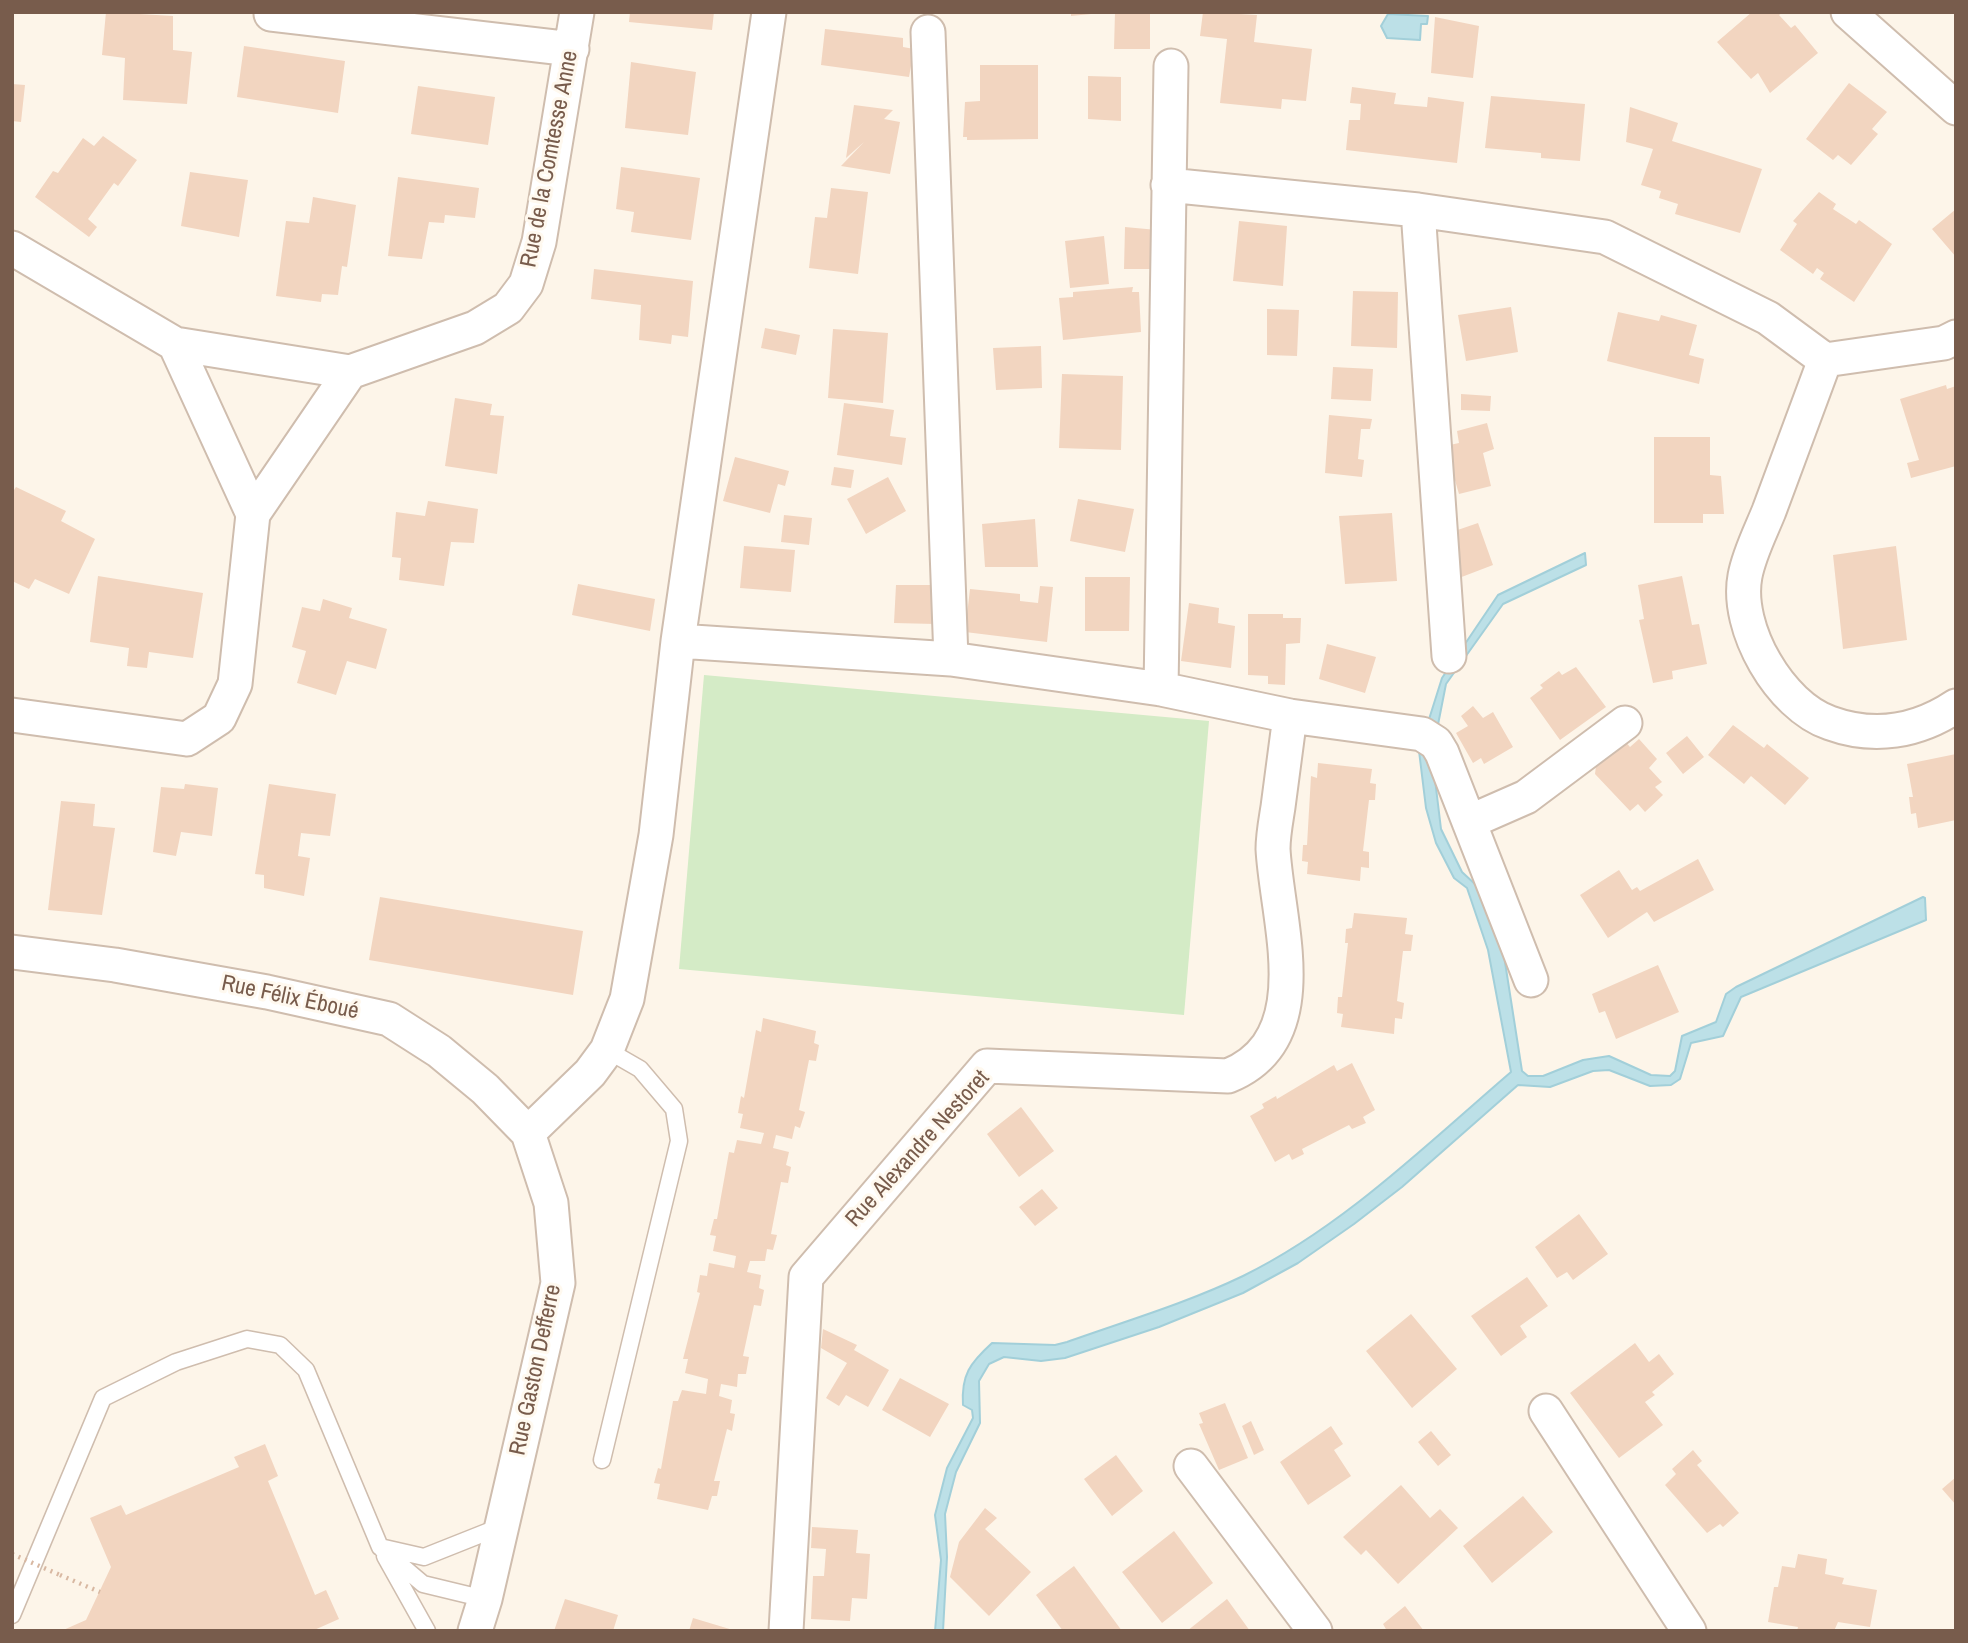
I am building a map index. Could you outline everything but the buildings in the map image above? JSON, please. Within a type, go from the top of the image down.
[{"type":"street","name":"Rue de la Comtesse Anne","points":[[12,248],[174,344],[350,372],[475,328],[508,308],[526,284],[539,242],[577,12]]},
{"type":"street","points":[[528,1133],[590,1073],[607,1050],[627,999],[656,835],[678,641],[769,12]]},
{"type":"street","points":[[1848,12],[1956,108]]},
{"type":"street","points":[[271,14],[572,49]]},
{"type":"street","points":[[928,32],[951,659]]},
{"type":"street","points":[[1161,689],[1171,66]]},
{"type":"street","points":[[1168,185],[1418,210],[1605,237],[1768,318],[1825,360],[1944,344],[1956,337]]},
{"type":"street","points":[[1418,210],[1449,656]]},
{"type":"street","points":[[174,344],[253,514]]},
{"type":"street","points":[[1825,360],[1745,577],[1748,624],[1771,674],[1791,699],[1815,719],[1852,731],[1891,731],[1931,723],[1956,706]]},
{"type":"street","points":[[12,715],[187,739],[219,718],[235,684],[253,514],[350,372]]},
{"type":"street","points":[[678,641],[951,659],[1161,689],[1290,716],[1422,734],[1436,743],[1442,753],[1531,980]]},
{"type":"street","name":"Rue Alexandre Nestoret","points":[[786,1631],[806,1277],[987,1066],[1228,1076],[1247,1069],[1263,1055],[1273,1040],[1288,975],[1273,847],[1290,716]]},
{"type":"street","points":[[1469,822],[1526,797],[1625,723]]},
{"type":"street","name":"Rue Félix Éboué","points":[[12,953],[115,965],[254,989],[389,1019],[439,1051],[485,1089],[528,1133]]},
{"type":"street","name":"Rue Gaston Defferre","points":[[475,1631],[485,1600],[558,1283],[551,1203],[528,1133]]},
{"type":"street","points":[[1546,1410],[1689,1631]]},
{"type":"street","points":[[1191,1466],[1315,1631]]},
{"type":"lane","points":[[602,1460],[679,1141],[674,1109],[640,1069],[607,1050]]},
{"type":"lane","points":[[12,1615],[103,1398],[176,1362],[247,1339],[280,1345],[306,1370],[380,1547],[427,1631]]},
{"type":"lane","points":[[380,1547],[424,1558],[502,1526]]},
{"type":"lane","points":[[380,1547],[423,1584],[485,1600]]},
{"type":"path","points":[[12,1554],[100,1592]]},
{"type":"green space","points":[[704,675],[1209,721],[1184,1015],[679,969]]},
{"type":"water","points":[[1388,14],[1428,16],[1427,24],[1421,24],[1420,40],[1387,38],[1381,26]]},
{"type":"water","points":[[1585,553],[1586,565],[1503,604],[1446,684],[1432,755],[1441,829],[1462,872],[1476,885],[1502,943],[1522,1071],[1528,1076],[1543,1076],[1583,1060],[1609,1056],[1651,1075],[1670,1076],[1675,1071],[1682,1036],[1716,1022],[1726,994],[1736,987],[1923,897],[1926,920],[1741,997],[1723,1036],[1691,1043],[1680,1079],[1671,1085],[1650,1086],[1609,1070],[1593,1071],[1550,1087],[1518,1085],[1402,1187],[1354,1224],[1298,1263],[1243,1293],[1159,1327],[1065,1358],[1041,1361],[1004,1357],[989,1364],[979,1381],[980,1423],[956,1472],[945,1514],[947,1557],[943,1631],[935,1631],[941,1560],[935,1515],[947,1468],[973,1418],[972,1410],[963,1405],[965,1377],[984,1350],[992,1343],[1055,1345],[1067,1342],[1178,1303],[1243,1276],[1280,1256],[1350,1209],[1511,1072],[1488,950],[1467,888],[1454,878],[1436,843],[1426,808],[1419,751],[1442,678],[1498,595]]}]
